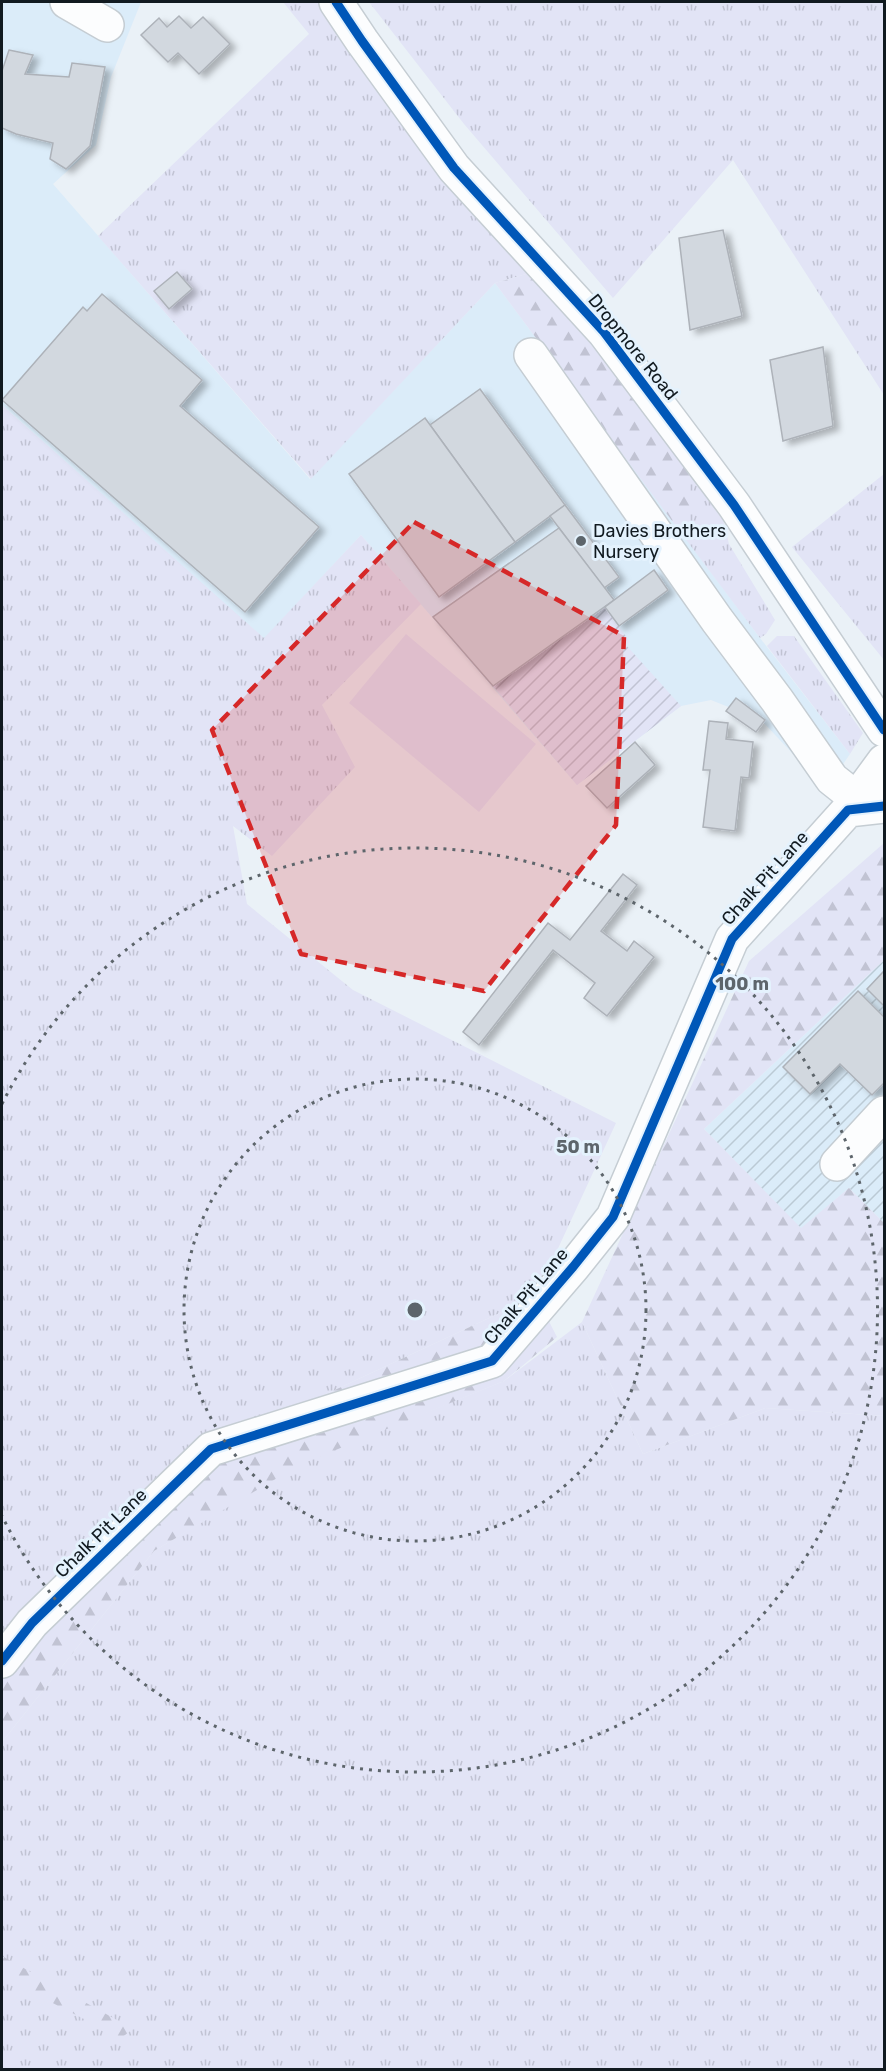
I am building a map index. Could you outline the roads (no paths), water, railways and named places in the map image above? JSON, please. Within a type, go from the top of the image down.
[{"type":"street","points":[[67,2],[107,25]]},
{"type":"street","name":"Dropmore Road","points":[[336,2],[454,168],[604,332],[735,505],[885,730]]},
{"type":"street","points":[[531,355],[832,779],[863,804]]},
{"type":"street","name":"Chalk Pit Lane","points":[[2,1660],[32,1623],[211,1449],[492,1361],[560,1283],[613,1217],[732,939],[863,804],[885,761]]},
{"type":"street","points":[[837,1164],[885,1113]]},
{"type":"place","name":"Davies Brothers Nursery","points":[[581,541]]}]
